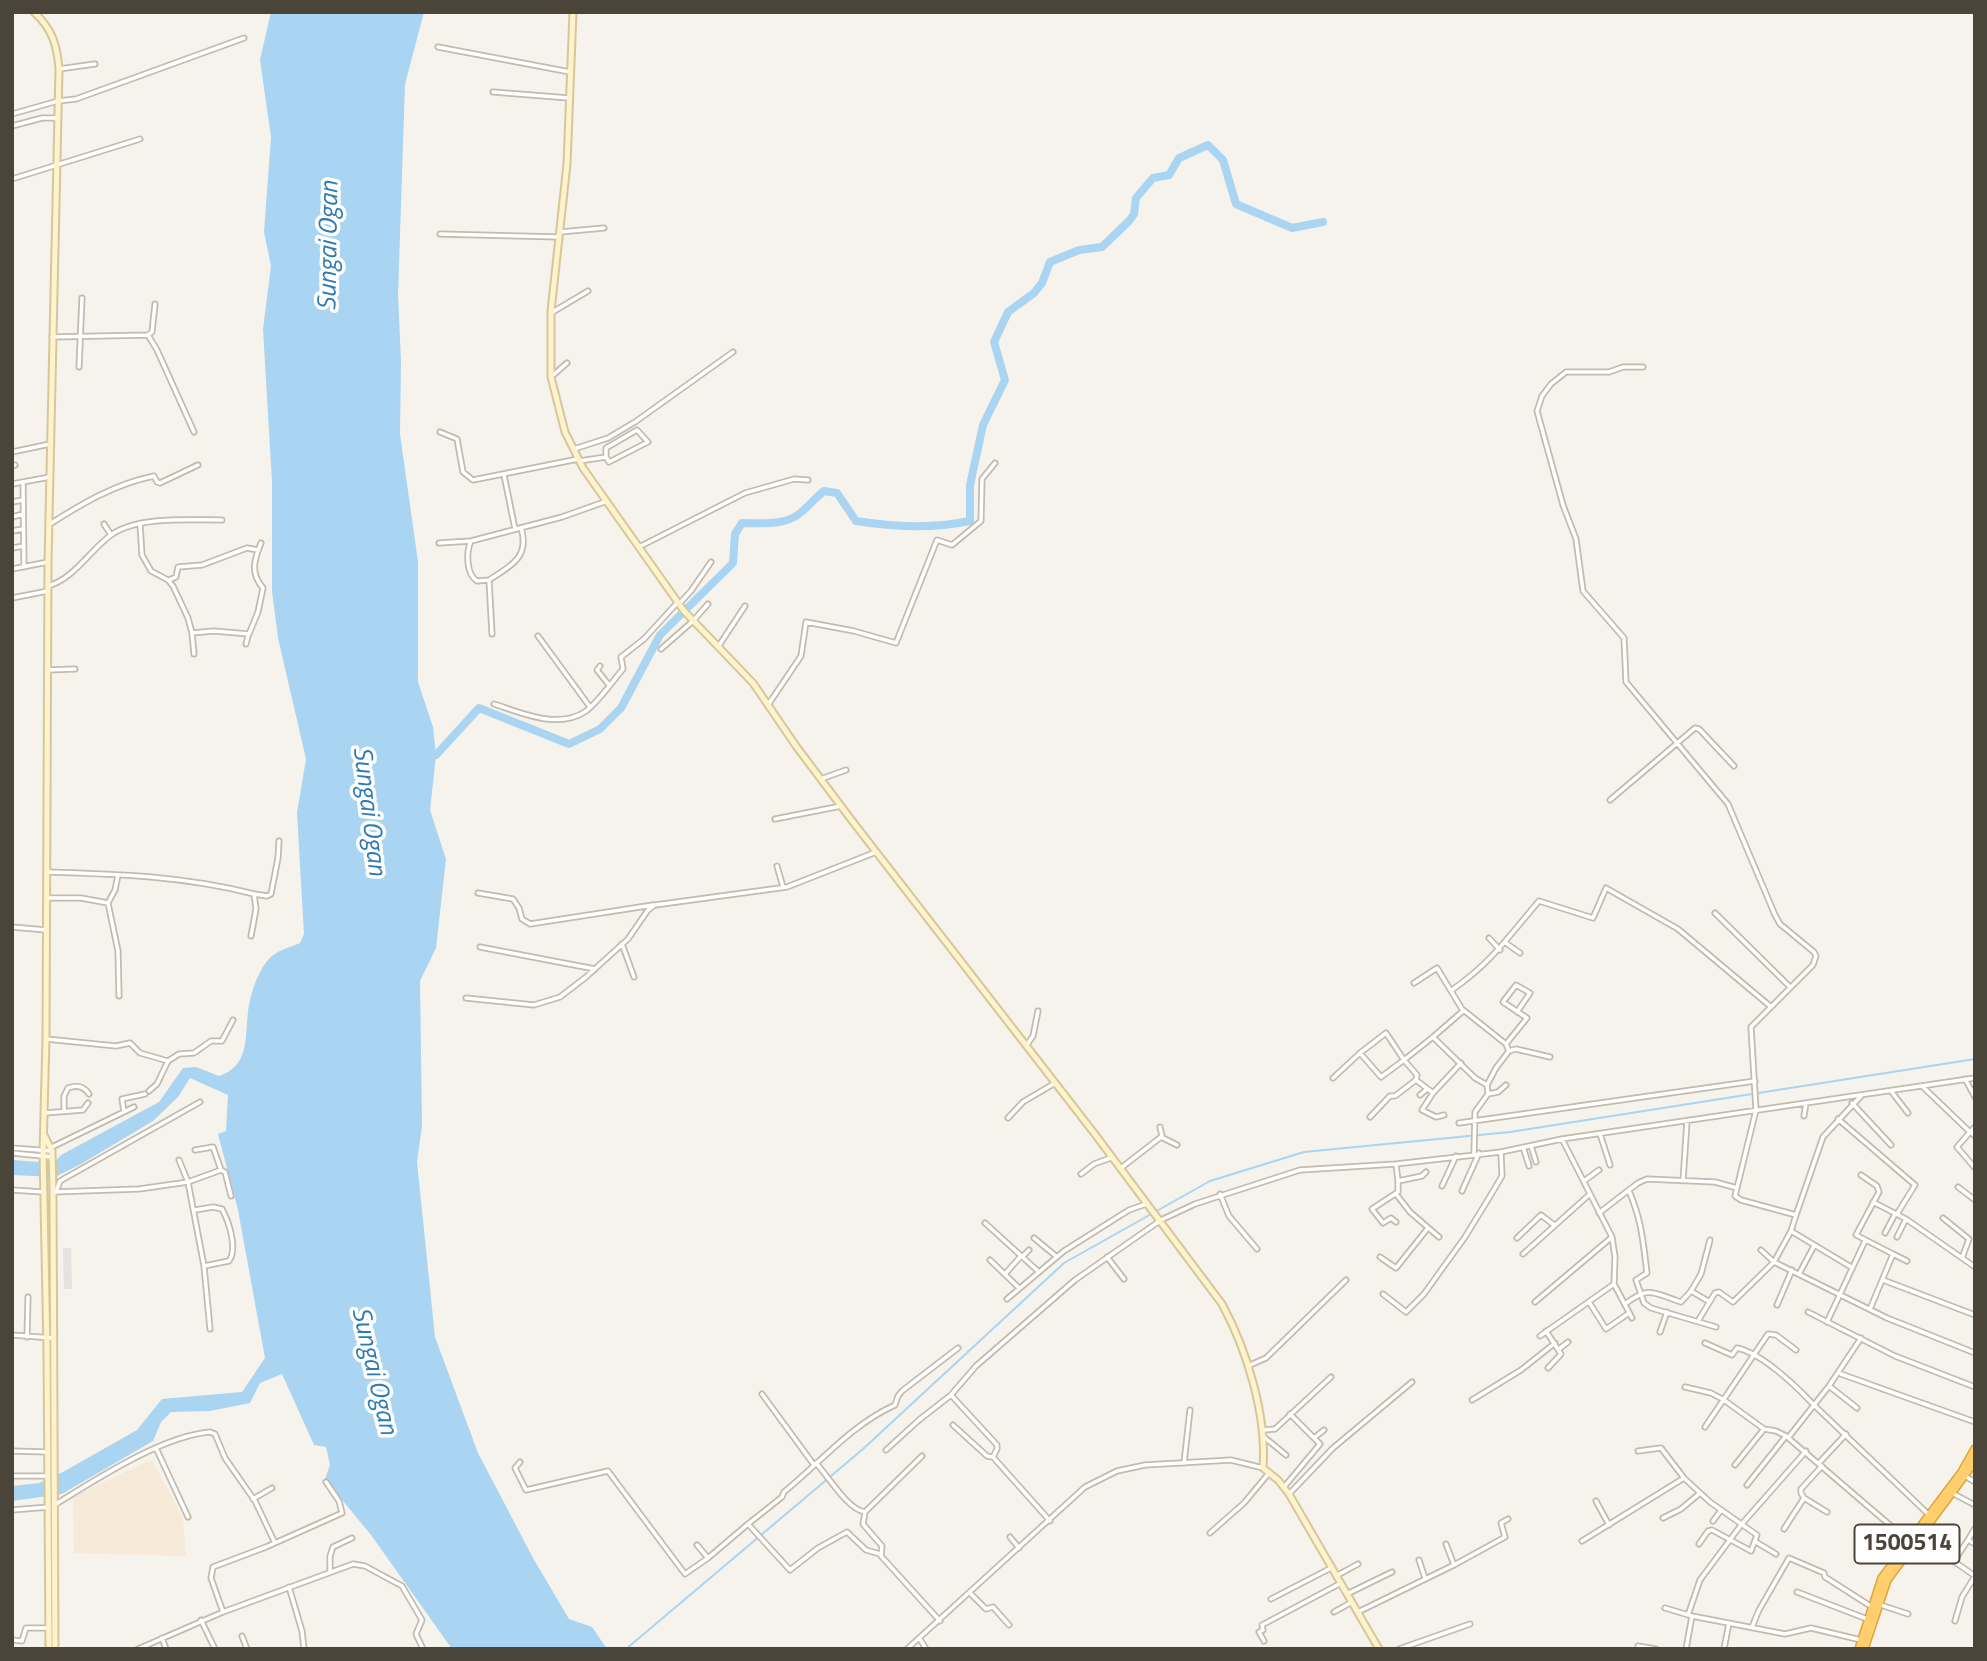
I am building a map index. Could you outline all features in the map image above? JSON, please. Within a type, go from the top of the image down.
[{"type":"highway","name":"1500514","points":[[1914,1537],[1950,1492],[1975,1449]]},
{"type":"highway","name":"1500514","points":[[1859,1649],[1867,1619],[1914,1537],[1975,1461]]},
{"type":"highway","name":"1500514","points":[[1864,1649],[1875,1606]]},
{"type":"street","points":[[34,12],[49,28],[54,39],[59,69],[48,525],[43,1157],[50,1338],[49,1476]]},
{"type":"street","points":[[573,12],[567,164],[551,313],[551,377],[565,432],[579,460],[678,604],[753,683],[820,779],[1113,1157],[1222,1304],[1231,1321],[1258,1403],[1264,1434],[1263,1468]]},
{"type":"street","points":[[12,114],[58,101],[76,99],[244,38]]},
{"type":"street","points":[[438,47],[570,72]]},
{"type":"street","points":[[59,69],[95,64]]},
{"type":"street","points":[[493,92],[569,98]]},
{"type":"street","points":[[12,126],[42,118],[57,118]]},
{"type":"street","points":[[12,179],[140,139]]},
{"type":"street","points":[[440,234],[560,235],[604,228]]},
{"type":"street","points":[[551,313],[589,290]]},
{"type":"street","points":[[79,367],[82,298]]},
{"type":"street","points":[[52,337],[148,335],[152,332],[155,304]]},
{"type":"street","points":[[148,335],[194,432]]},
{"type":"street","points":[[574,449],[608,438],[635,422],[733,352]]},
{"type":"street","points":[[551,377],[568,363]]},
{"type":"street","points":[[1643,367],[1622,367],[1609,372],[1565,372],[1542,396],[1537,411],[1563,507],[1576,539],[1583,591],[1623,636],[1625,680],[1728,804],[1780,924],[1816,956],[1813,965],[1751,1027],[1756,1108],[1735,1198],[1796,1214]]},
{"type":"street","points":[[637,430],[648,442],[609,462],[606,457],[606,447],[637,430]]},
{"type":"street","points":[[440,432],[457,439],[463,471],[475,480],[606,457]]},
{"type":"street","points":[[12,452],[50,444]]},
{"type":"street","points":[[768,705],[801,656],[807,622],[896,643],[936,541],[952,545],[982,520],[982,479],[995,463]]},
{"type":"street","points":[[48,525],[82,503],[129,481],[153,476],[160,483],[198,466]]},
{"type":"street","points":[[503,475],[515,529]]},
{"type":"street","points":[[12,484],[50,477]]},
{"type":"street","points":[[639,547],[731,499],[794,479],[808,480]]},
{"type":"street","points":[[23,482],[24,567]]},
{"type":"street","points":[[12,502],[23,500]]},
{"type":"street","points":[[439,543],[471,541],[562,517],[607,501]]},
{"type":"street","points":[[12,517],[23,514]]},
{"type":"street","points":[[12,598],[48,589],[111,535],[140,524],[167,520],[222,520]]},
{"type":"street","points":[[140,524],[142,555],[151,571],[169,580],[188,618],[194,654]]},
{"type":"street","points":[[106,527],[111,535]]},
{"type":"street","points":[[471,541],[471,576],[477,581],[489,580],[515,562],[522,551],[524,538],[521,528]]},
{"type":"street","points":[[12,531],[23,529]]},
{"type":"street","points":[[246,644],[258,612],[263,588],[254,578],[261,542]]},
{"type":"street","points":[[12,548],[23,546]]},
{"type":"street","points":[[169,580],[176,576],[178,567],[202,565],[247,548],[258,550]]},
{"type":"street","points":[[12,569],[48,562]]},
{"type":"street","points":[[495,704],[536,718],[551,720],[583,713],[624,668],[621,657],[644,639],[691,591],[711,562]]},
{"type":"street","points":[[489,580],[492,634]]},
{"type":"street","points":[[661,649],[708,604]]},
{"type":"street","points":[[719,648],[744,606]]},
{"type":"street","points":[[192,633],[214,631],[248,636]]},
{"type":"street","points":[[538,636],[590,707]]},
{"type":"street","points":[[600,666],[597,670],[609,685]]},
{"type":"street","points":[[47,670],[75,669]]},
{"type":"street","points":[[1610,800],[1695,728],[1734,766]]},
{"type":"street","points":[[820,779],[846,770]]},
{"type":"street","points":[[775,818],[841,806]]},
{"type":"street","points":[[46,872],[118,874],[206,883],[267,896],[271,894],[279,841]]},
{"type":"street","points":[[478,893],[513,899],[520,908],[522,919],[530,924],[783,887],[876,852]]},
{"type":"street","points":[[777,866],[783,887]]},
{"type":"street","points":[[118,874],[115,890],[108,902],[118,951],[119,996]]},
{"type":"street","points":[[1452,990],[1477,972],[1500,950],[1539,901],[1593,918],[1606,888],[1678,929],[1770,1006]]},
{"type":"street","points":[[251,936],[256,906],[254,894]]},
{"type":"street","points":[[46,898],[81,898],[108,902]]},
{"type":"street","points":[[466,998],[534,1005],[548,1002],[572,989],[595,969],[622,944],[655,905]]},
{"type":"street","points":[[1715,913],[1790,987]]},
{"type":"street","points":[[12,927],[46,930]]},
{"type":"street","points":[[1489,938],[1500,950]]},
{"type":"street","points":[[1506,943],[1520,953]]},
{"type":"street","points":[[622,944],[634,977]]},
{"type":"street","points":[[480,947],[595,969]]},
{"type":"street","points":[[1414,983],[1437,968],[1464,1011],[1506,1044],[1509,1051]]},
{"type":"street","points":[[1506,1044],[1527,1018],[1517,1012],[1503,1001],[1516,985],[1530,993],[1517,1012]]},
{"type":"street","points":[[1360,1053],[1381,1077],[1464,1011]]},
{"type":"street","points":[[1026,1046],[1033,1036],[1038,1012]]},
{"type":"street","points":[[124,1112],[122,1099],[147,1093],[157,1084],[168,1061],[178,1054],[194,1053],[211,1041],[222,1041],[233,1020]]},
{"type":"street","points":[[1333,1077],[1386,1032],[1404,1060],[1418,1075],[1416,1080],[1395,1096],[1390,1096],[1370,1117]]},
{"type":"street","points":[[1433,1037],[1487,1085]]},
{"type":"street","points":[[46,1039],[116,1045],[130,1043],[140,1053],[168,1061]]},
{"type":"street","points":[[1509,1051],[1518,1050],[1550,1057]]},
{"type":"street","points":[[1462,1191],[1476,1153],[1475,1112],[1488,1094],[1487,1085],[1509,1051]]},
{"type":"street","points":[[1444,1115],[1438,1118],[1422,1110],[1433,1093],[1462,1063]]},
{"type":"street","points":[[1965,1079],[1975,1097]]},
{"type":"street","points":[[886,1450],[919,1419],[951,1395],[976,1366],[1075,1280],[1159,1218],[1220,1194],[1300,1170],[1396,1164],[1502,1152],[1562,1139],[1756,1108],[1974,1079]]},
{"type":"street","points":[[1416,1080],[1433,1093]]},
{"type":"street","points":[[1459,1123],[1755,1082]]},
{"type":"street","points":[[1008,1118],[1023,1101],[1055,1083]]},
{"type":"street","points":[[1488,1094],[1498,1092],[1506,1085]]},
{"type":"street","points":[[64,1111],[64,1096],[68,1088],[77,1086],[89,1094]]},
{"type":"street","points":[[1922,1086],[1975,1136]]},
{"type":"street","points":[[1420,1095],[1427,1089]]},
{"type":"street","points":[[1891,1091],[1908,1113]]},
{"type":"street","points":[[1698,1321],[1708,1301],[1717,1292],[1732,1302],[1774,1262],[1791,1231],[1823,1137],[1862,1095]]},
{"type":"street","points":[[54,1192],[60,1181],[200,1102]]},
{"type":"street","points":[[45,1113],[83,1110],[89,1103]]},
{"type":"street","points":[[1804,1116],[1806,1103]]},
{"type":"street","points":[[1852,1103],[1891,1145]]},
{"type":"street","points":[[12,1153],[43,1157],[51,1154],[134,1107]]},
{"type":"street","points":[[1838,1119],[1915,1185],[1885,1233]]},
{"type":"street","points":[[1683,1181],[1687,1121]]},
{"type":"street","points":[[1160,1126],[1162,1136],[1177,1145]]},
{"type":"street","points":[[1975,1128],[1958,1148],[1975,1168]]},
{"type":"street","points":[[1600,1134],[1610,1166]]},
{"type":"street","points":[[44,1135],[51,1154],[54,1192],[47,1452],[50,1497],[49,1649]]},
{"type":"street","points":[[1121,1168],[1162,1136]]},
{"type":"street","points":[[1562,1139],[1612,1237],[1615,1257],[1614,1283],[1632,1318]]},
{"type":"street","points":[[1531,1146],[1536,1161]]},
{"type":"street","points":[[195,1150],[213,1147],[221,1170],[225,1172],[231,1196]]},
{"type":"street","points":[[1523,1147],[1528,1166]]},
{"type":"street","points":[[12,1148],[43,1157]]},
{"type":"street","points":[[1383,1294],[1406,1311],[1424,1294],[1462,1242],[1502,1176],[1502,1152]]},
{"type":"street","points":[[1442,1185],[1456,1156]]},
{"type":"street","points":[[1081,1174],[1094,1164],[1113,1157]]},
{"type":"street","points":[[179,1160],[195,1210],[210,1329]]},
{"type":"street","points":[[1396,1164],[1398,1191],[1372,1209],[1383,1223],[1391,1219],[1396,1222]]},
{"type":"street","points":[[54,1192],[139,1189],[188,1182],[221,1170]]},
{"type":"street","points":[[1583,1181],[1600,1170]]},
{"type":"street","points":[[1398,1181],[1422,1176],[1426,1172]]},
{"type":"street","points":[[1861,1175],[1879,1189],[1856,1234],[1907,1261]]},
{"type":"street","points":[[1599,1213],[1647,1179],[1715,1182],[1737,1188]]},
{"type":"street","points":[[1958,1187],[1975,1200]]},
{"type":"street","points":[[12,1190],[44,1192]]},
{"type":"street","points":[[1629,1191],[1642,1227],[1647,1271],[1646,1275],[1636,1279],[1645,1305],[1716,1327]]},
{"type":"street","points":[[1396,1193],[1409,1212],[1439,1237]]},
{"type":"street","points":[[1220,1194],[1229,1216],[1256,1249]]},
{"type":"street","points":[[1523,1254],[1590,1194]]},
{"type":"street","points":[[1873,1202],[1906,1219],[1975,1267]]},
{"type":"street","points":[[1007,1299],[1064,1251],[1129,1210],[1148,1203]]},
{"type":"street","points":[[195,1210],[213,1207],[222,1209],[233,1250],[229,1261],[204,1266]]},
{"type":"street","points":[[1517,1238],[1541,1215],[1554,1225]]},
{"type":"street","points":[[1943,1218],[1969,1239],[1962,1258]]},
{"type":"street","points":[[1897,1237],[1906,1219]]},
{"type":"street","points":[[985,1223],[1039,1272]]},
{"type":"street","points":[[1380,1257],[1396,1268],[1429,1228]]},
{"type":"street","points":[[1791,1231],[1851,1267]]},
{"type":"street","points":[[1535,1302],[1612,1237]]},
{"type":"street","points":[[1034,1238],[1057,1257]]},
{"type":"street","points":[[1625,1304],[1640,1293],[1657,1293],[1681,1302],[1701,1274],[1710,1240]]},
{"type":"street","points":[[1827,1322],[1865,1241]]},
{"type":"street","points":[[1799,1274],[1814,1245]]},
{"type":"street","points":[[1004,1274],[1029,1250]]},
{"type":"street","points":[[1760,1250],[1774,1262],[1887,1318],[1975,1353]]},
{"type":"street","points":[[1870,1309],[1894,1254]]},
{"type":"street","points":[[1107,1256],[1124,1279]]},
{"type":"street","points":[[990,1260],[1019,1288]]},
{"type":"street","points":[[1777,1305],[1791,1270]]},
{"type":"street","points":[[1246,1367],[1266,1358],[1346,1280]]},
{"type":"street","points":[[1883,1280],[1975,1315]]},
{"type":"street","points":[[1540,1336],[1614,1283]]},
{"type":"street","points":[[1691,1291],[1708,1301]]},
{"type":"street","points":[[27,1337],[28,1297]]},
{"type":"street","points":[[1589,1301],[1606,1329],[1629,1313]]},
{"type":"street","points":[[1660,1332],[1667,1312]]},
{"type":"street","points":[[1808,1312],[1895,1356],[1975,1387]]},
{"type":"street","points":[[1546,1331],[1561,1355],[1548,1368]]},
{"type":"street","points":[[1705,1427],[1769,1333],[1796,1350]]},
{"type":"street","points":[[12,1335],[50,1338]]},
{"type":"street","points":[[1747,1485],[1829,1387],[1861,1338]]},
{"type":"street","points":[[1559,1349],[1568,1342]]},
{"type":"street","points":[[1472,1400],[1521,1370],[1555,1343]]},
{"type":"street","points":[[1705,1343],[1732,1355],[1739,1348],[1753,1354],[1798,1388],[1929,1516]]},
{"type":"street","points":[[520,1462],[515,1468],[527,1490],[607,1470],[684,1573],[749,1526],[856,1428],[877,1413],[895,1405],[902,1391],[958,1348]]},
{"type":"street","points":[[1840,1374],[1975,1422]]},
{"type":"street","points":[[1264,1434],[1275,1429],[1331,1377]]},
{"type":"street","points":[[1289,1494],[1333,1448],[1412,1382]]},
{"type":"street","points":[[1685,1387],[1724,1400],[1764,1429],[1776,1430],[1787,1437],[1891,1526],[1914,1537],[1975,1576],[1962,1597],[1955,1621]]},
{"type":"street","points":[[1829,1387],[1857,1408]]},
{"type":"street","points":[[762,1394],[816,1465],[858,1511],[865,1512]]},
{"type":"street","points":[[951,1395],[997,1446],[993,1457]]},
{"type":"street","points":[[1184,1463],[1189,1410]]},
{"type":"street","points":[[1284,1488],[1320,1444],[1290,1415]]},
{"type":"street","points":[[953,1425],[987,1456],[993,1457],[1049,1521]]},
{"type":"street","points":[[1735,1465],[1764,1429]]},
{"type":"street","points":[[1314,1438],[1324,1430]]},
{"type":"street","points":[[12,1510],[50,1507],[156,1448],[204,1432],[212,1432],[232,1469],[253,1499],[275,1543]]},
{"type":"street","points":[[1264,1434],[1286,1455]]},
{"type":"street","points":[[1827,1513],[1804,1499],[1801,1490],[1846,1434]]},
{"type":"street","points":[[156,1448],[188,1517]]},
{"type":"street","points":[[1638,1451],[1661,1448],[1684,1478],[1700,1493],[1741,1525],[1757,1533],[1756,1542],[1750,1551],[1710,1530],[1699,1544]]},
{"type":"street","points":[[12,1451],[47,1452]]},
{"type":"street","points":[[1686,1649],[1690,1616],[1700,1580],[1741,1525],[1806,1451]]},
{"type":"street","points":[[880,1554],[882,1546],[863,1524],[865,1512],[922,1456]]},
{"type":"street","points":[[907,1649],[1085,1488],[1107,1475],[1132,1467],[1231,1460],[1263,1468],[1289,1494],[1379,1649]]},
{"type":"street","points":[[1210,1533],[1244,1503],[1269,1473]]},
{"type":"street","points":[[12,1476],[49,1476]]},
{"type":"street","points":[[1965,1476],[1975,1482]]},
{"type":"street","points":[[1582,1541],[1684,1478]]},
{"type":"street","points":[[223,1612],[211,1578],[213,1567],[342,1513],[339,1501],[326,1482]]},
{"type":"street","points":[[253,1499],[272,1488]]},
{"type":"street","points":[[1950,1492],[1975,1505]]},
{"type":"street","points":[[1663,1518],[1700,1493]]},
{"type":"street","points":[[1784,1530],[1804,1499]]},
{"type":"street","points":[[1596,1502],[1609,1525]]},
{"type":"street","points":[[50,1507],[55,1649]]},
{"type":"street","points":[[1713,1521],[1721,1510]]},
{"type":"street","points":[[1358,1612],[1505,1537],[1501,1523],[1508,1519]]},
{"type":"street","points":[[749,1526],[791,1570],[818,1548],[847,1532],[868,1551],[880,1554],[940,1621]]},
{"type":"street","points":[[1954,1562],[1975,1528]]},
{"type":"street","points":[[1010,1536],[1019,1548]]},
{"type":"street","points":[[330,1570],[330,1556],[334,1546],[352,1538]]},
{"type":"street","points":[[1968,1540],[1975,1544]]},
{"type":"street","points":[[1756,1542],[1776,1554]]},
{"type":"street","points":[[1446,1544],[1454,1565]]},
{"type":"street","points":[[697,1545],[708,1558]]},
{"type":"street","points":[[1752,1627],[1789,1558],[1821,1571],[1825,1577],[1875,1606],[1908,1614]]},
{"type":"street","points":[[1419,1560],[1425,1578]]},
{"type":"street","points":[[138,1649],[201,1620],[349,1564],[360,1565],[402,1586],[422,1620],[416,1634],[424,1648]]},
{"type":"street","points":[[1336,1576],[1358,1564]]},
{"type":"street","points":[[1271,1599],[1295,1584],[1331,1568]]},
{"type":"street","points":[[1347,1594],[1392,1572]]},
{"type":"street","points":[[1264,1641],[1259,1632],[1263,1630],[1262,1625],[1341,1583]]},
{"type":"street","points":[[289,1587],[302,1631],[304,1649]]},
{"type":"street","points":[[1797,1592],[1867,1619]]},
{"type":"street","points":[[970,1593],[986,1609],[993,1607],[1009,1625]]},
{"type":"street","points":[[1334,1612],[1352,1602]]},
{"type":"street","points":[[1665,1608],[1690,1616],[1785,1634],[1811,1628],[1861,1640]]},
{"type":"street","points":[[201,1620],[215,1649]]},
{"type":"street","points":[[1724,1649],[1729,1623]]},
{"type":"street","points":[[1399,1649],[1470,1625]]},
{"type":"street","points":[[12,1640],[22,1641],[26,1628],[49,1628]]},
{"type":"street","points":[[242,1636],[247,1649]]},
{"type":"street","points":[[162,1638],[166,1649]]},
{"type":"street","points":[[920,1639],[926,1649]]},
{"type":"street","points":[[1638,1646],[1657,1649]]},
{"type":"shaded area","points":[[63,1248],[71,1248],[72,1289],[64,1289]]},
{"type":"shaded area","points":[[152,1459],[183,1518],[186,1556],[74,1553],[73,1497]]},
{"type":"water","name":"Sungai Ogan","points":[[271,12],[424,12],[405,84],[398,295],[400,434],[418,562],[418,682],[433,727],[436,755],[430,810],[446,859],[436,948],[420,981],[422,1126],[417,1162],[435,1337],[478,1453],[533,1558],[569,1619],[592,1627],[607,1649],[452,1649],[371,1535],[325,1479],[330,1465],[326,1447],[314,1445],[282,1374],[260,1383],[250,1403],[210,1411],[171,1412],[161,1422],[153,1441],[62,1494],[12,1501],[12,1486],[39,1483],[137,1430],[162,1399],[242,1392],[265,1358],[238,1210],[218,1134],[226,1131],[228,1095],[190,1078],[178,1097],[153,1121],[55,1177],[12,1175],[12,1160],[54,1163],[61,1155],[159,1102],[183,1068],[196,1067],[219,1076],[236,1066],[244,1050],[251,998],[262,968],[274,955],[300,943],[304,934],[297,813],[306,759],[278,638],[272,591],[272,482],[263,329],[271,266],[264,232],[271,137],[260,60]]},
{"type":"waterway","points":[[436,755],[479,708],[569,744],[600,729],[621,708],[660,635],[733,563],[735,534],[742,523],[771,523],[793,518],[824,491],[837,493],[856,521],[913,526],[970,521],[970,485],[983,425],[1005,380],[994,342],[1008,312],[1034,293],[1042,283],[1050,262],[1079,250],[1102,247],[1129,221],[1134,214],[1136,198],[1153,178],[1169,175],[1179,158],[1208,145],[1223,160],[1236,204],[1292,228],[1323,222]]},
{"type":"waterway","points":[[626,1649],[863,1449],[1064,1263],[1210,1181],[1304,1152],[1510,1132],[1975,1059]]}]
